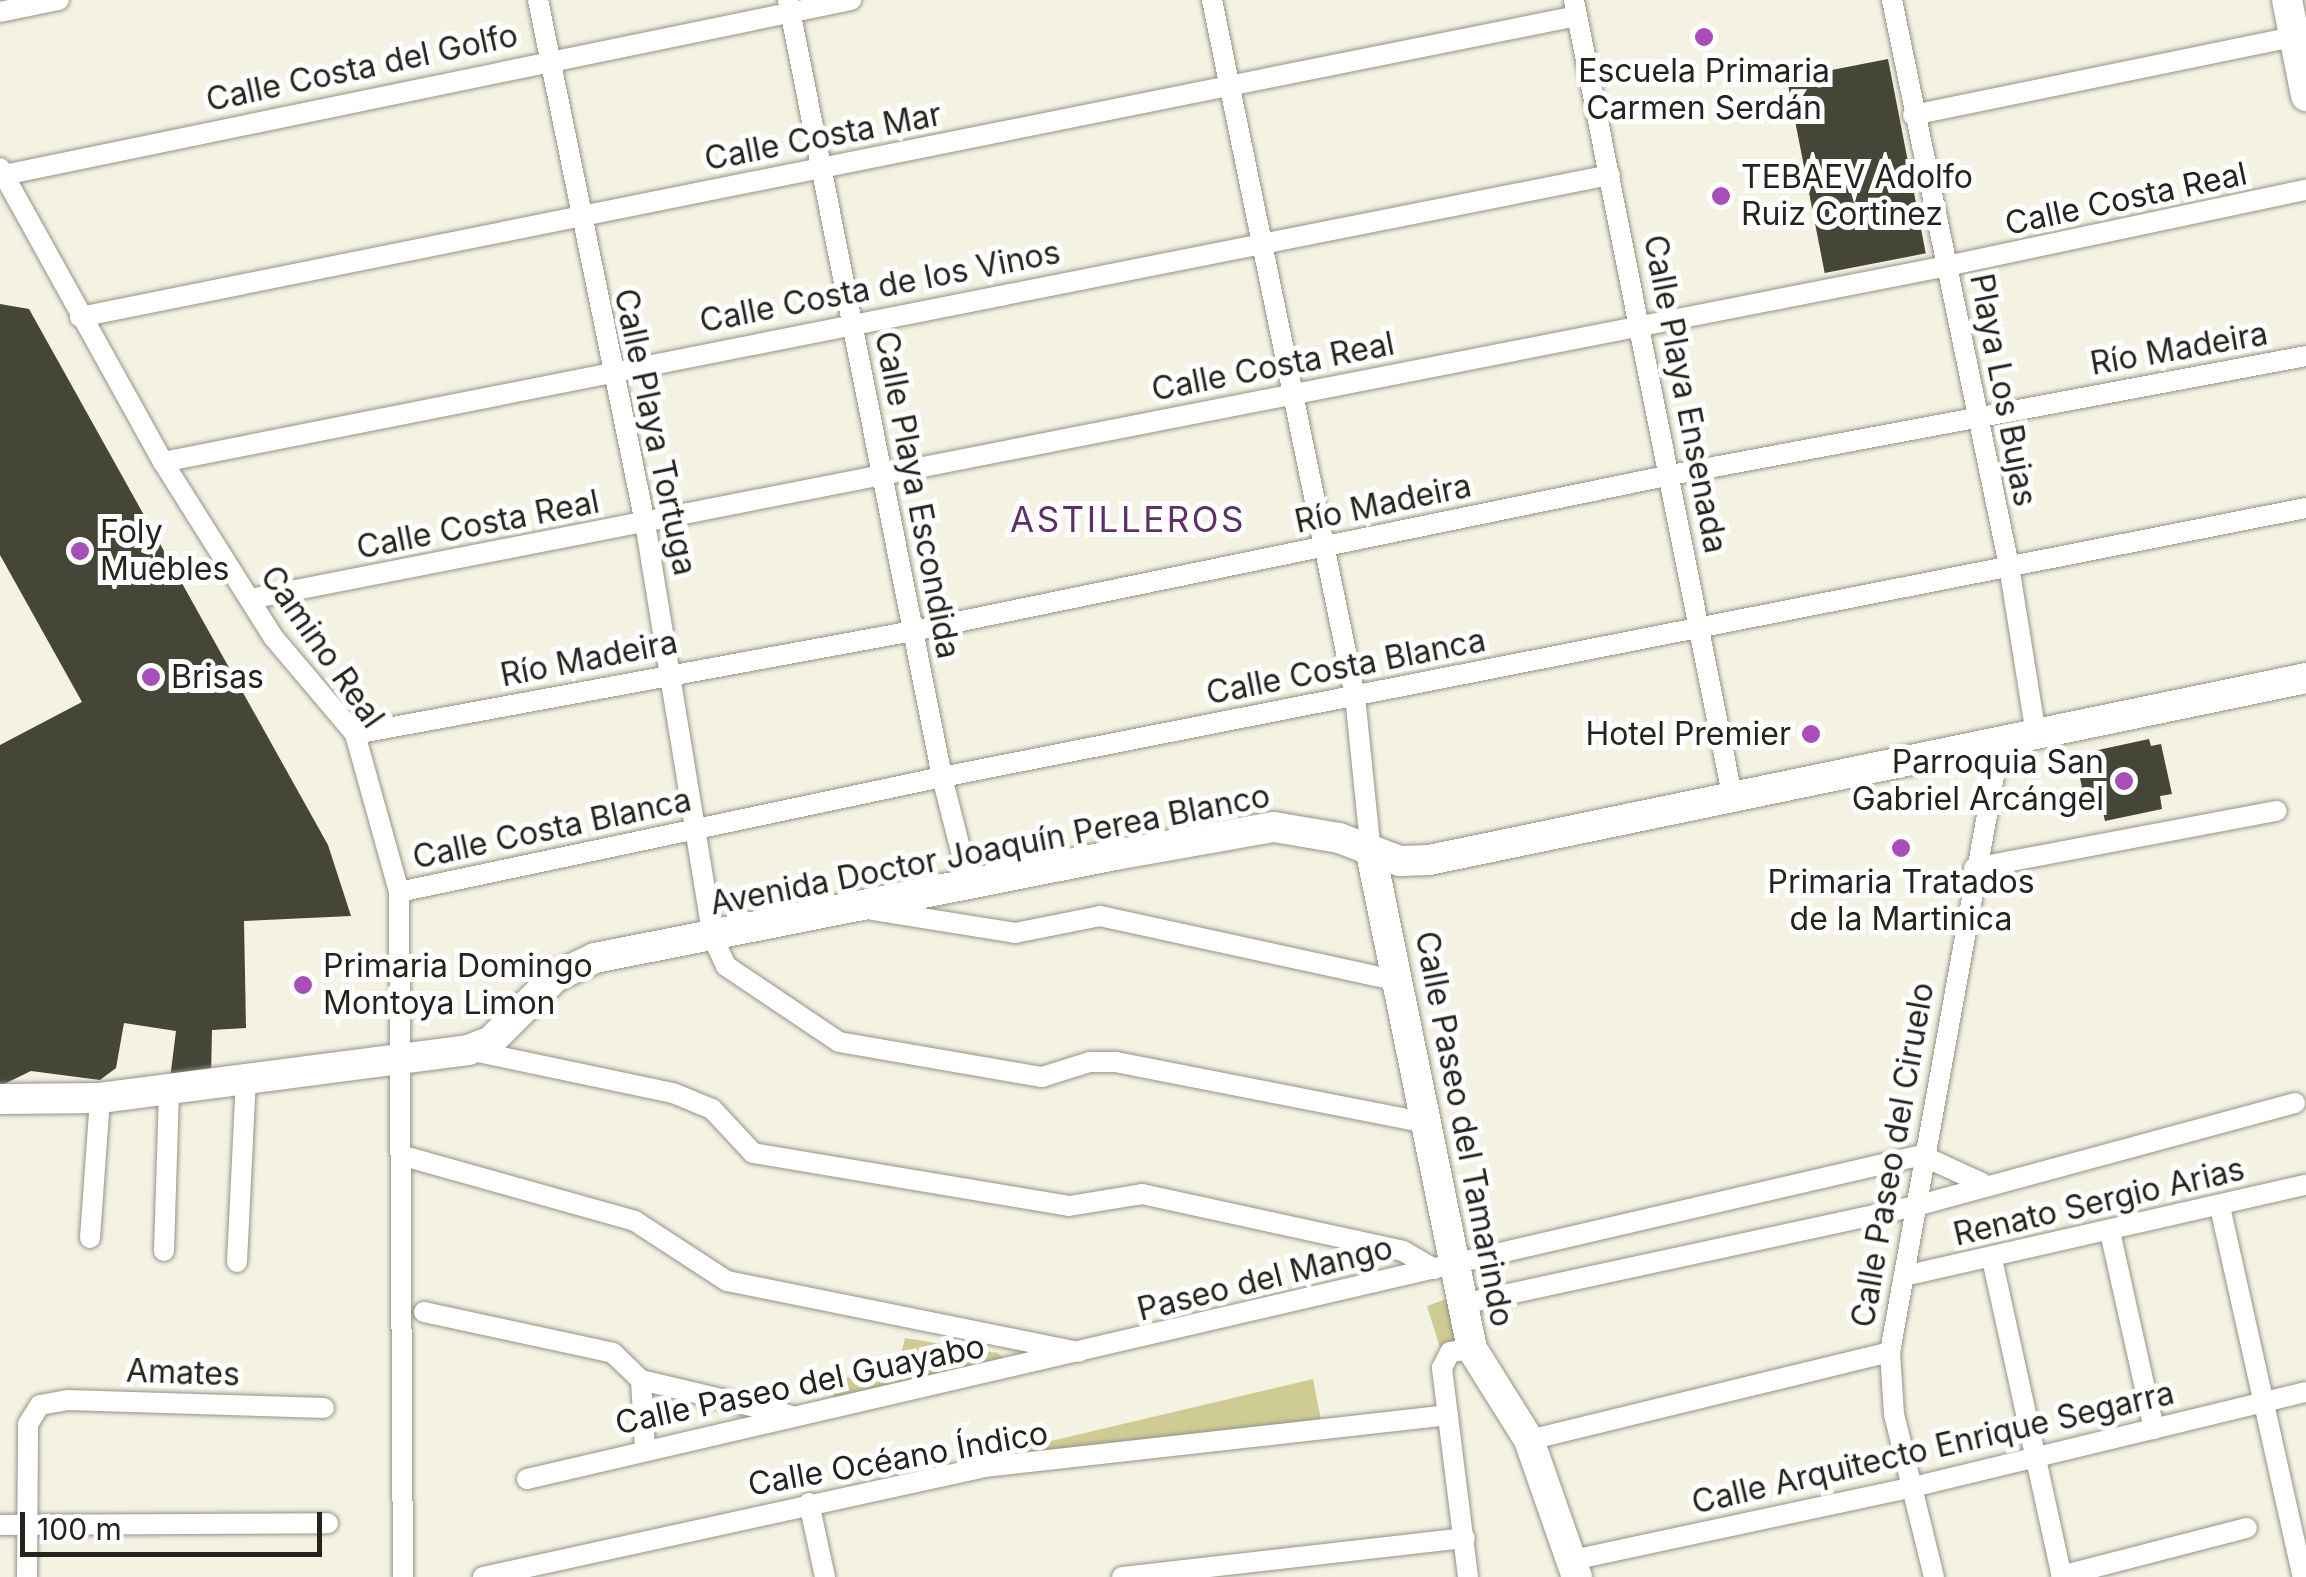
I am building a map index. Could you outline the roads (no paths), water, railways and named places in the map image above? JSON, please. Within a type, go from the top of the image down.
[{"type":"main road","points":[[2286,0],[2306,96]]},
{"type":"main road","name":"Avenida Doctor Joaquín Perea Blanco","points":[[0,1099],[100,1098],[468,1050],[490,1041],[537,992],[576,966],[849,906],[1274,827],[1339,838],[1371,853],[1429,860],[1733,800],[2306,678]]},
{"type":"main road","name":"Calle Paseo del Tamarindo","points":[[1371,853],[1428,1123],[1446,1267],[1467,1303],[1472,1349],[1528,1440],[1575,1568]]},
{"type":"street","points":[[0,12],[59,0]]},
{"type":"street","name":"Calle Playa Tortuga","points":[[538,0],[610,371],[645,523],[699,828],[713,938]]},
{"type":"street","name":"Calle Costa del Golfo","points":[[2,172],[790,6],[851,0]]},
{"type":"street","points":[[1212,0],[1355,696],[1371,853]]},
{"type":"street","name":"Playa Los Bujas","points":[[1892,0],[2009,566],[2036,734]]},
{"type":"street","name":"Calle Playa Escondida","points":[[790,6],[885,472],[942,777],[969,883]]},
{"type":"street","name":"Calle Costa Mar","points":[[80,317],[1228,86],[1576,8]]},
{"type":"street","name":"Calle Playa Ensenada","points":[[1576,8],[1643,325],[1733,800]]},
{"type":"street","points":[[1914,115],[2294,37]]},
{"type":"street","name":"Camino Real","points":[[2,172],[163,462],[295,668],[355,734],[399,892],[404,1156],[403,1577]]},
{"type":"street","name":"Calle Costa de los Vinos","points":[[163,462],[1610,175]]},
{"type":"street","name":"Calle Costa Real","points":[[250,599],[1948,266],[2306,190]]},
{"type":"street","name":"Río Madeira","points":[[355,734],[913,631],[1671,475],[2306,356]]},
{"type":"street","name":"Calle Costa Blanca","points":[[399,892],[942,777],[2306,508]]},
{"type":"street","name":"Calle Paseo del Ciruelo","points":[[1934,1577],[1894,1414],[1890,1352],[1921,1155],[2000,743]]},
{"type":"street","points":[[1974,868],[2277,811]]},
{"type":"street","points":[[849,906],[1014,933],[1100,916],[1398,981]]},
{"type":"street","points":[[713,938],[732,972],[762,984],[826,1038],[1042,1077],[1090,1062],[1116,1062],[1428,1123]]},
{"type":"street","points":[[468,1050],[673,1093],[712,1109],[752,1153],[1070,1206],[1142,1194],[1403,1251],[1446,1267]]},
{"type":"street","points":[[237,1262],[246,1078]]},
{"type":"street","points":[[164,1251],[170,1090]]},
{"type":"street","points":[[90,1238],[100,1098]]},
{"type":"street","points":[[1467,1303],[1912,1207],[1982,1183],[2101,1158],[2295,1103]]},
{"type":"street","points":[[1921,1155],[1982,1183]]},
{"type":"street","name":"Paseo del Mango","points":[[1086,1353],[1921,1155]]},
{"type":"street","points":[[404,1156],[634,1221],[727,1281],[1086,1353]]},
{"type":"street","name":"Renato Sergio Arias","points":[[1904,1276],[2220,1208],[2306,1184]]},
{"type":"street","points":[[2220,1208],[2303,1577]]},
{"type":"street","points":[[2110,1232],[2154,1429]]},
{"type":"street","points":[[1992,1259],[2062,1576],[2247,1528]]},
{"type":"street","points":[[424,1312],[613,1353],[641,1380],[796,1417]]},
{"type":"street","points":[[1468,1577],[1444,1360],[1450,1352],[1472,1349]]},
{"type":"street","points":[[1528,1440],[1890,1352]]},
{"type":"street","name":"Calle Paseo del Guayabo","points":[[527,1479],[645,1449],[1086,1353]]},
{"type":"street","points":[[641,1380],[645,1449]]},
{"type":"street","name":"Calle Arquitecto Enrique Segarra","points":[[1575,1568],[2306,1392]]},
{"type":"street","name":"Amates","points":[[26,1525],[28,1424],[40,1406],[69,1400],[324,1408]]},
{"type":"street","name":"Calle Océano Índico","points":[[483,1577],[985,1467],[1448,1416]]},
{"type":"street","points":[[809,1503],[824,1577]]},
{"type":"street","points":[[0,1525],[328,1523]]},
{"type":"street","points":[[26,1525],[27,1577]]},
{"type":"street","points":[[1122,1577],[1465,1538]]},
{"type":"place","name":"Escuela Primaria Carmen Serdán","points":[[1704,37]]},
{"type":"place","name":"TEBAEV Adolfo Ruiz Cortinez","points":[[1721,196]]},
{"type":"place","name":"Foly Muebles","points":[[80,551]]},
{"type":"place","name":"Brisas","points":[[151,677]]},
{"type":"place","name":"Hotel Premier","points":[[1811,734]]},
{"type":"place","name":"Parroquia San Gabriel Arcángel","points":[[2124,781]]},
{"type":"place","name":"Primaria Tratados de la Martinica","points":[[1901,848]]},
{"type":"place","name":"Primaria Domingo Montoya Limon","points":[[303,985]]},
{"type":"district","name":"ASTILLEROS","points":[[1128,519]]}]
